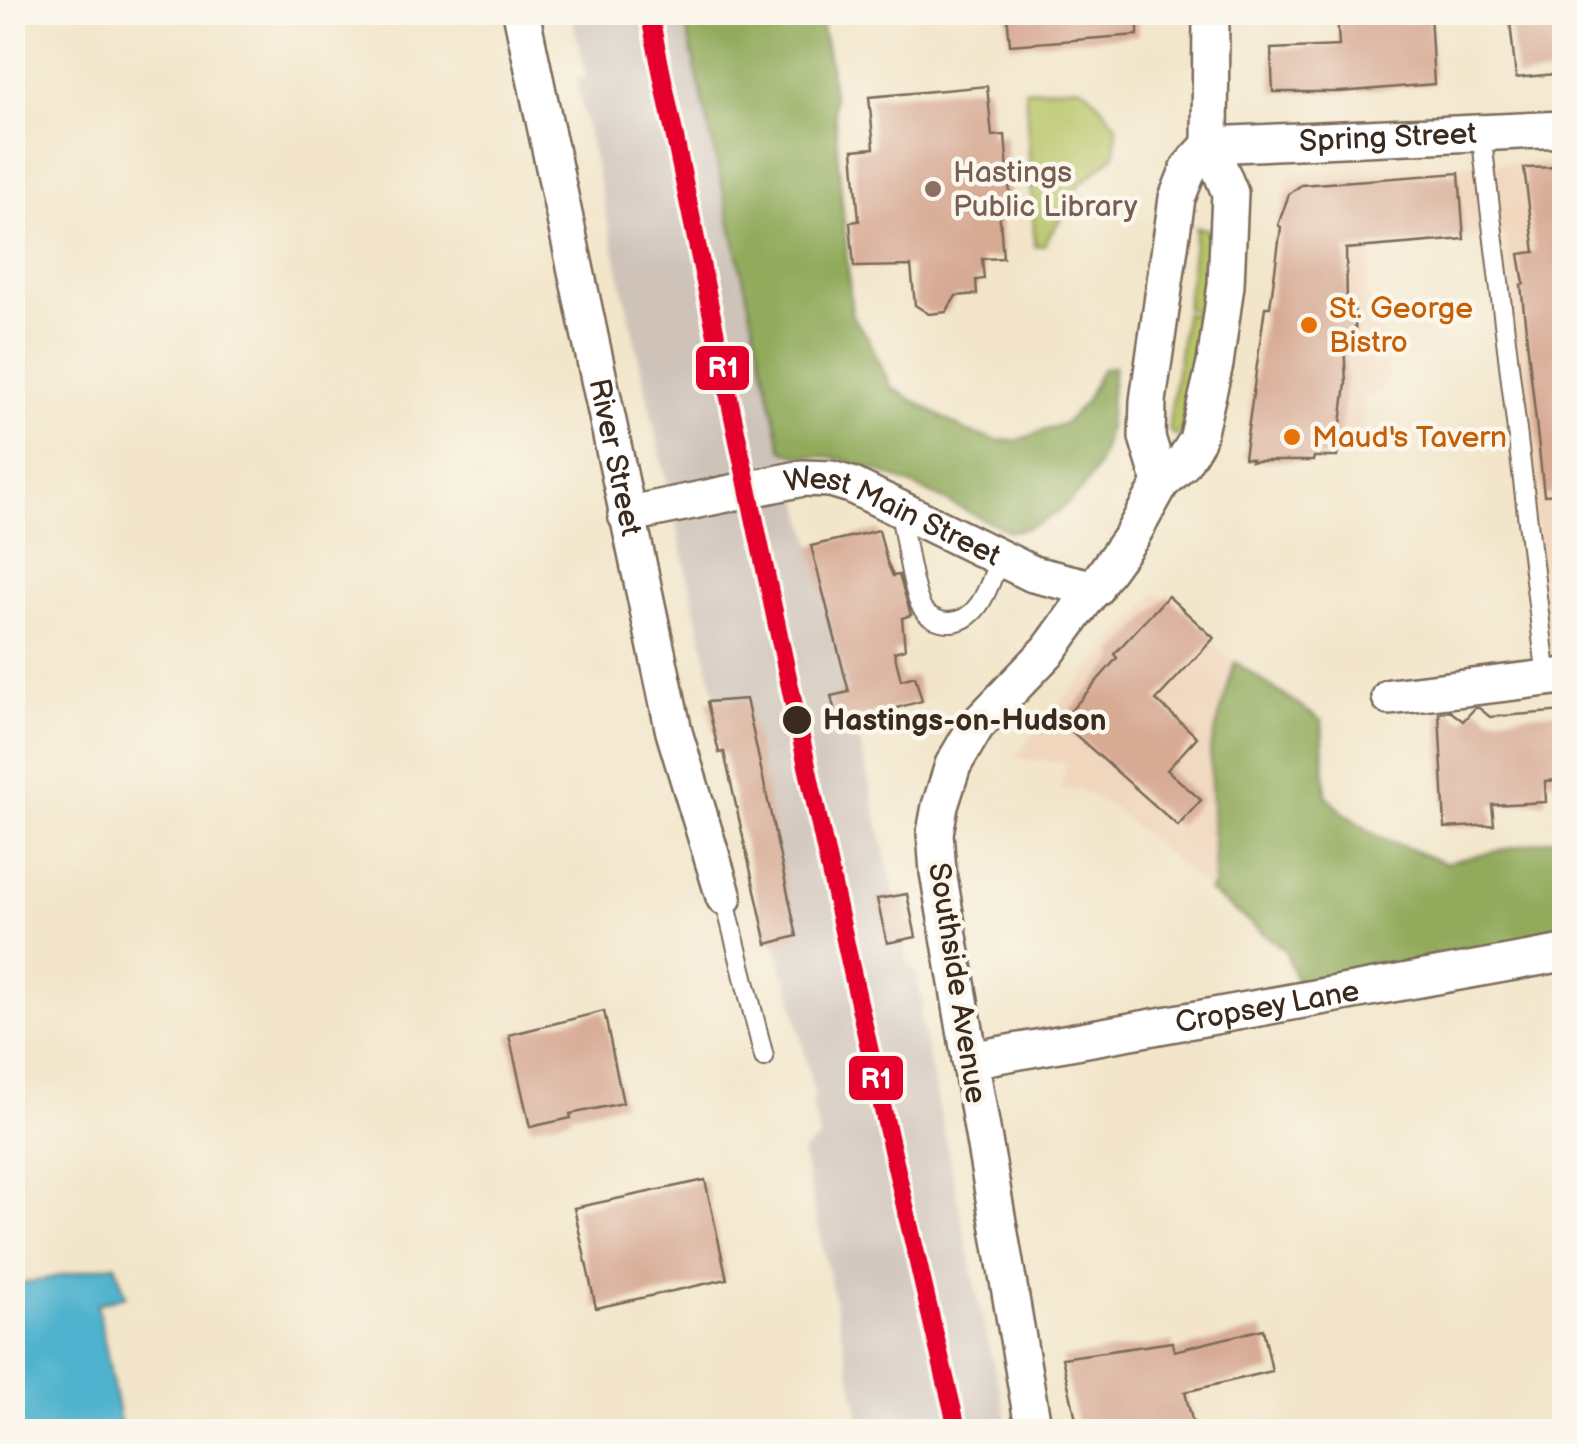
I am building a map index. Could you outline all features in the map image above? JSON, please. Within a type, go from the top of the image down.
[{"type":"street","name":"River Street","points":[[521,12],[639,513],[674,732],[724,897]]},
{"type":"street","points":[[1161,483],[1147,436],[1148,402],[1177,198],[1189,168],[1210,145],[1211,12]]},
{"type":"street","name":"Spring Street","points":[[1210,145],[1564,129]]},
{"type":"street","name":"Southside Avenue","points":[[1034,1432],[938,872],[935,833],[952,766],[976,726],[1048,650],[1131,537],[1161,483],[1182,464],[1198,440],[1215,364],[1226,285],[1230,193],[1210,145]]},
{"type":"street","name":"West Main Street","points":[[639,513],[802,478],[831,480],[1034,574],[1095,589]]},
{"type":"street","points":[[1390,697],[1556,677]]},
{"type":"street","name":"Cropsey Lane","points":[[970,1060],[1564,953]]},
{"type":"lane","points":[[1480,133],[1556,677]]},
{"type":"lane","points":[[899,509],[921,608],[937,620],[949,622],[973,613],[989,588],[999,559]]},
{"type":"lane","points":[[724,897],[764,1057]]},
{"type":"shaded area","points":[[572,13],[683,13],[782,449],[789,455],[842,664],[895,896],[907,894],[916,937],[903,941],[910,970],[915,969],[924,1009],[919,1011],[985,1332],[1010,1431],[863,1431],[802,1152],[820,1138],[811,1101],[815,1100],[787,975],[783,975],[775,942],[767,944],[751,873],[765,870],[745,844],[724,753],[719,753],[707,702],[716,700],[576,80],[586,78]]},
{"type":"shaded area","points":[[1564,160],[1564,655],[1551,657],[1504,235],[1373,244],[1366,298],[1376,304],[1389,384],[1362,401],[1367,456],[1247,460],[1249,382],[1277,219],[1290,174]]},
{"type":"shaded area","points":[[1157,593],[1235,662],[1210,750],[1214,884],[1209,891],[1111,806],[1079,789],[1061,790],[1066,762],[1014,758]]},
{"type":"green space","points":[[683,13],[819,13],[830,65],[852,316],[868,338],[891,387],[968,432],[1016,441],[1065,423],[1085,402],[1101,370],[1114,366],[1102,453],[1088,481],[1066,505],[1038,523],[1009,531],[878,471],[835,458],[800,456],[782,449]]},
{"type":"green space","points":[[1079,86],[1117,125],[1115,155],[1077,187],[1044,245],[1035,246],[1025,90]]},
{"type":"green space","points":[[1196,227],[1209,230],[1199,310],[1186,309]]},
{"type":"green space","points":[[1185,313],[1198,315],[1183,428],[1177,436],[1170,432],[1169,423]]},
{"type":"green space","points":[[1235,662],[1322,721],[1326,795],[1375,835],[1444,863],[1564,836],[1564,939],[1297,983],[1285,950],[1209,891],[1214,884],[1210,750]]},
{"type":"water","points":[[115,1264],[126,1296],[97,1304],[122,1431],[13,1431],[13,1286]]},
{"type":"building","points":[[1007,12],[1138,12],[1138,35],[1010,45]]},
{"type":"building","points":[[1337,12],[1430,12],[1434,84],[1340,92],[1273,92],[1271,49],[1339,46]]},
{"type":"building","points":[[1509,12],[1564,12],[1564,73],[1516,78]]},
{"type":"building","name":"Hastings Public Library","points":[[987,86],[992,136],[1005,135],[1011,207],[999,207],[1003,258],[982,259],[984,279],[976,280],[977,294],[956,296],[946,312],[929,314],[915,305],[911,266],[854,267],[850,222],[859,221],[853,150],[874,148],[869,97]]},
{"type":"building","points":[[1564,167],[1564,494],[1544,495],[1519,254],[1535,252],[1524,168]]},
{"type":"building","points":[[1459,173],[1464,239],[1346,249],[1347,305],[1354,305],[1356,342],[1344,342],[1346,383],[1337,457],[1314,457],[1313,461],[1244,458],[1265,307],[1270,307],[1281,227],[1278,225],[1289,194],[1301,185]]},
{"type":"building","name":"Hastings-on-Hudson","points":[[879,530],[887,562],[893,576],[899,575],[911,615],[902,618],[905,649],[894,652],[901,680],[915,676],[922,701],[838,724],[831,696],[849,692],[811,546]]},
{"type":"building","points":[[1168,596],[1214,638],[1156,700],[1197,737],[1167,770],[1201,800],[1178,826],[1061,722],[1117,658],[1114,654]]},
{"type":"building","points":[[746,699],[797,936],[767,944],[724,752],[719,753],[707,702]]},
{"type":"building","points":[[1475,708],[1490,717],[1564,711],[1564,780],[1545,781],[1546,802],[1492,805],[1494,825],[1445,828],[1439,713],[1450,711],[1463,721]]},
{"type":"building","points":[[907,894],[916,937],[887,943],[877,899]]},
{"type":"building","points":[[604,1011],[623,1103],[530,1127],[509,1035]]},
{"type":"building","points":[[705,1180],[727,1279],[596,1308],[574,1208]]},
{"type":"building","points":[[1263,1329],[1272,1371],[1185,1392],[1195,1432],[1079,1432],[1062,1358],[1172,1342],[1174,1351]]},
{"type":"transit line","name":"R1","points":[[649,12],[836,901],[958,1432]]},
{"type":"place","name":"Hastings Public Library","points":[[933,189]]},
{"type":"place","name":"St. George Bistro","points":[[1309,325]]},
{"type":"place","name":"Maud's Tavern","points":[[1292,437]]},
{"type":"place","name":"Hastings-on-Hudson","points":[[797,720]]}]
